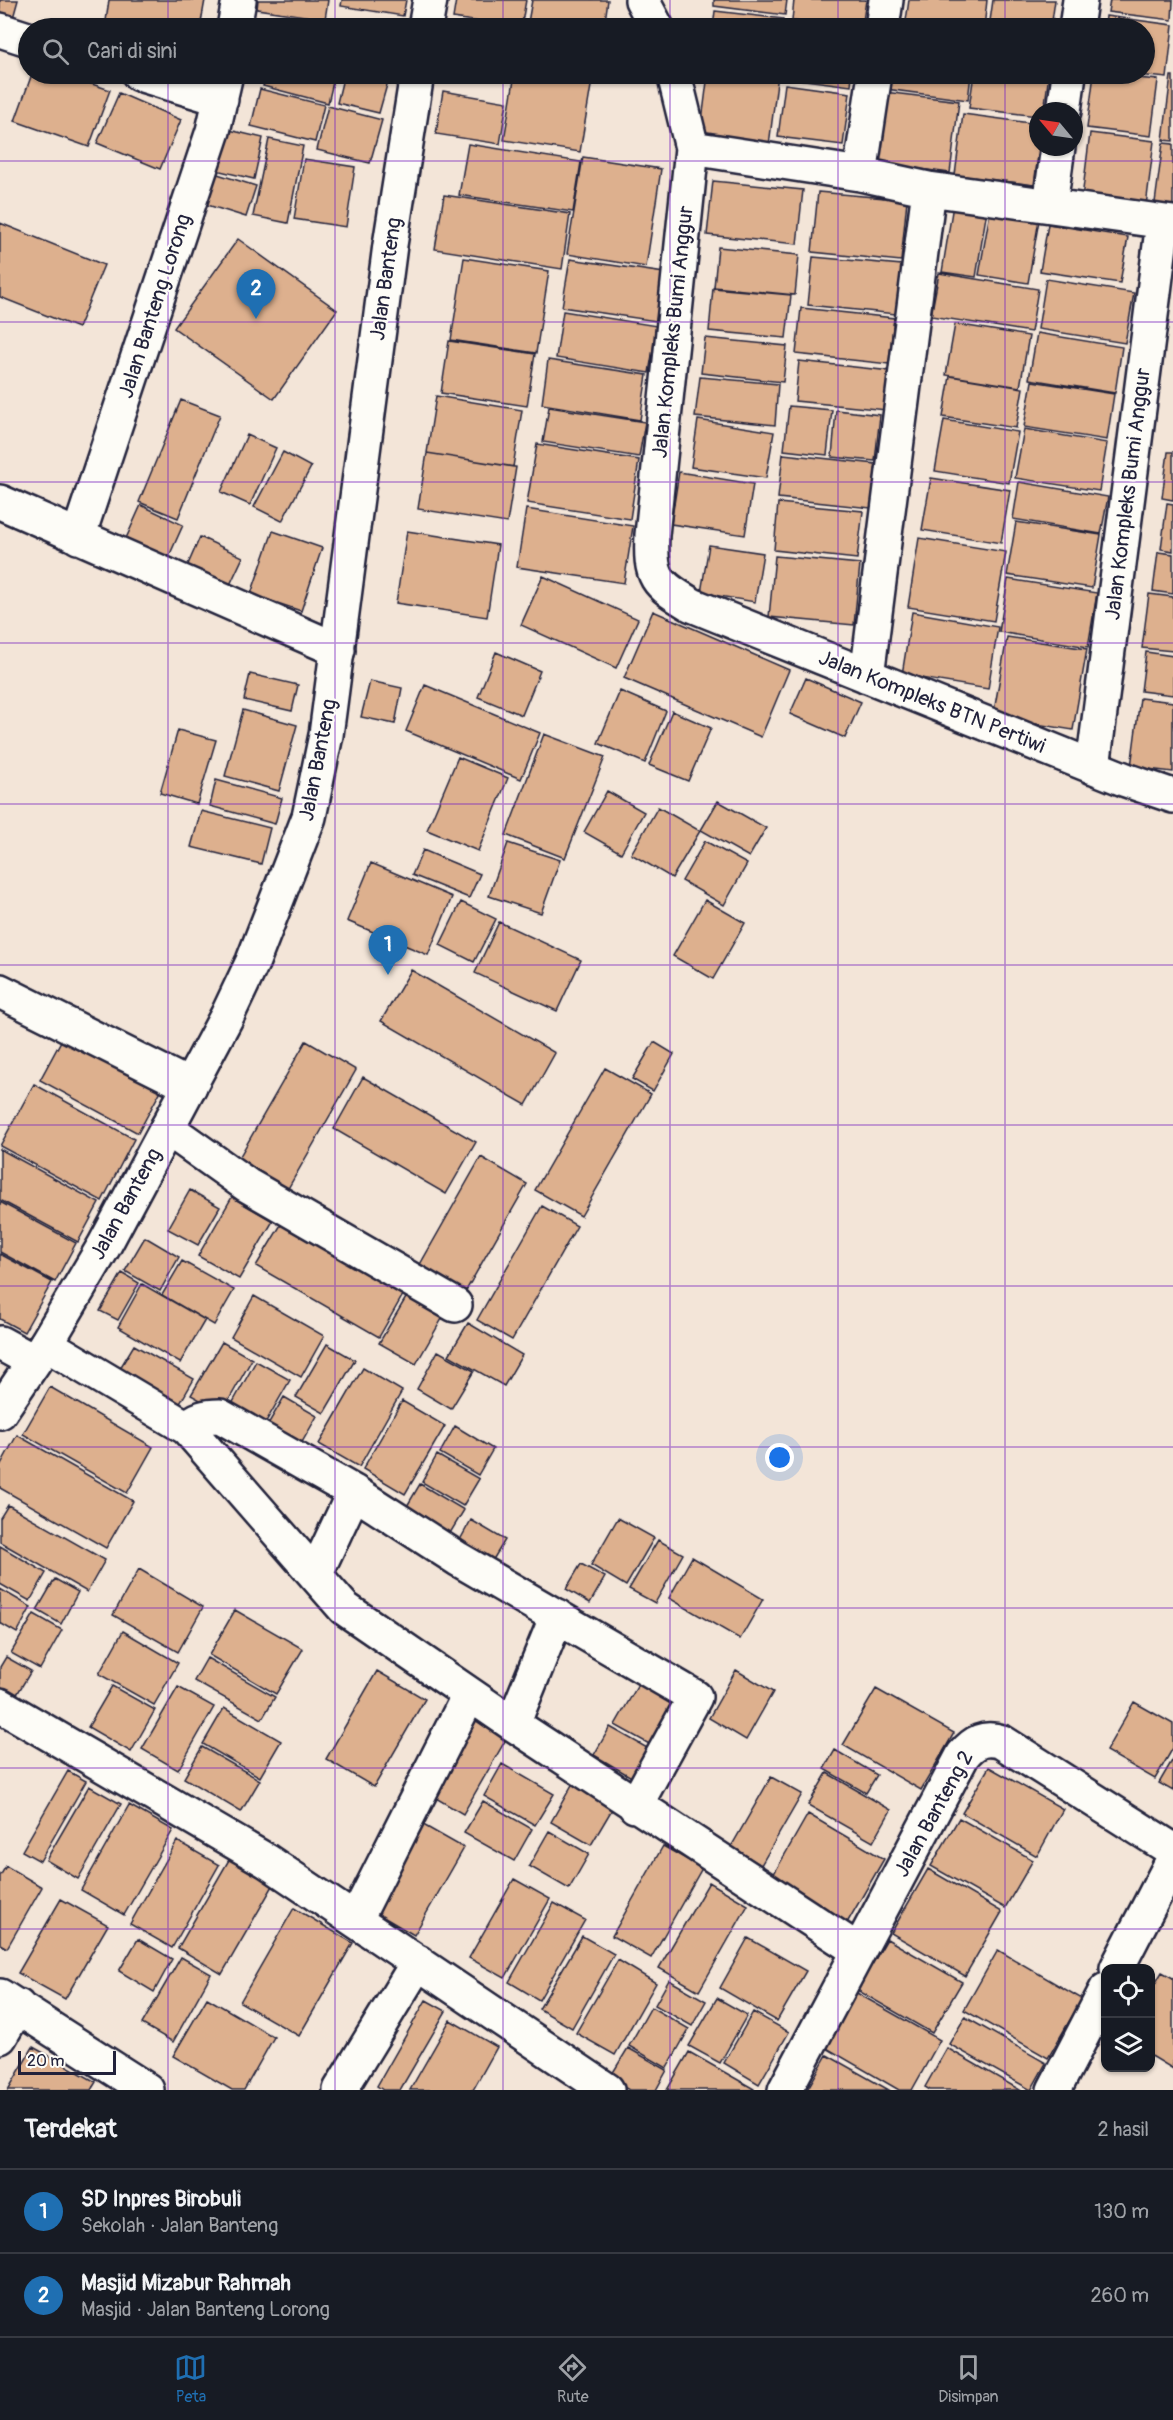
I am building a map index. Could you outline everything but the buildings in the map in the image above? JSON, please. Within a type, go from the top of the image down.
[{"type":"street","points":[[236,18],[239,0]]},
{"type":"street","points":[[427,18],[430,0]]},
{"type":"street","points":[[642,0],[652,18]]},
{"type":"street","points":[[883,18],[886,0]]},
{"type":"street","points":[[1077,18],[1080,0]]},
{"type":"street","points":[[0,30],[18,36]]},
{"type":"street","name":"Jalan Banteng","points":[[0,1412],[40,1352],[104,1246],[190,1086],[253,961],[309,817],[318,781],[338,650],[390,245],[415,84]]},
{"type":"street","name":"Jalan Kompleks Bumi Anggur","points":[[676,84],[692,148],[650,566],[664,586],[692,605]]},
{"type":"street","points":[[860,174],[874,84]]},
{"type":"street","points":[[1065,102],[1068,84]]},
{"type":"street","name":"Jalan Banteng Lorong","points":[[78,537],[224,86]]},
{"type":"street","name":"Jalan Kompleks Bumi Anggur","points":[[692,148],[860,174],[929,189],[1168,223],[1093,767]]},
{"type":"street","points":[[1050,205],[1057,156]]},
{"type":"street","points":[[867,676],[929,189]]},
{"type":"street","points":[[0,502],[338,650]]},
{"type":"street","name":"Jalan Kompleks BTN Pertiwi","points":[[692,605],[1093,767],[1173,796]]},
{"type":"street","points":[[0,991],[190,1086]]},
{"type":"street","points":[[167,1128],[265,1196],[455,1305]]},
{"type":"street","points":[[0,1343],[40,1352],[188,1428],[344,1608],[635,1806],[859,1951]]},
{"type":"street","points":[[188,1428],[196,1420],[209,1416],[220,1416],[354,1492],[458,1559],[695,1697],[635,1806]]},
{"type":"street","points":[[315,1575],[354,1492]]},
{"type":"street","points":[[513,1724],[557,1616]]},
{"type":"street","points":[[356,1919],[469,1695]]},
{"type":"street","points":[[0,1705],[267,1861],[607,2090]]},
{"type":"street","name":"Jalan Banteng 2","points":[[784,2090],[963,1755],[977,1741],[988,1738],[1010,1746],[1173,1850]]},
{"type":"street","points":[[1119,1964],[1173,1860]]},
{"type":"street","points":[[340,2090],[418,1962]]},
{"type":"street","points":[[1054,2090],[1101,2000]]},
{"type":"street","points":[[0,2037],[9,2001],[147,2090]]},
{"type":"place","name":"Masjid Mizabur Rahmah","points":[[256,319]]},
{"type":"place","name":"SD Inpres Birobuli","points":[[388,975]]}]
